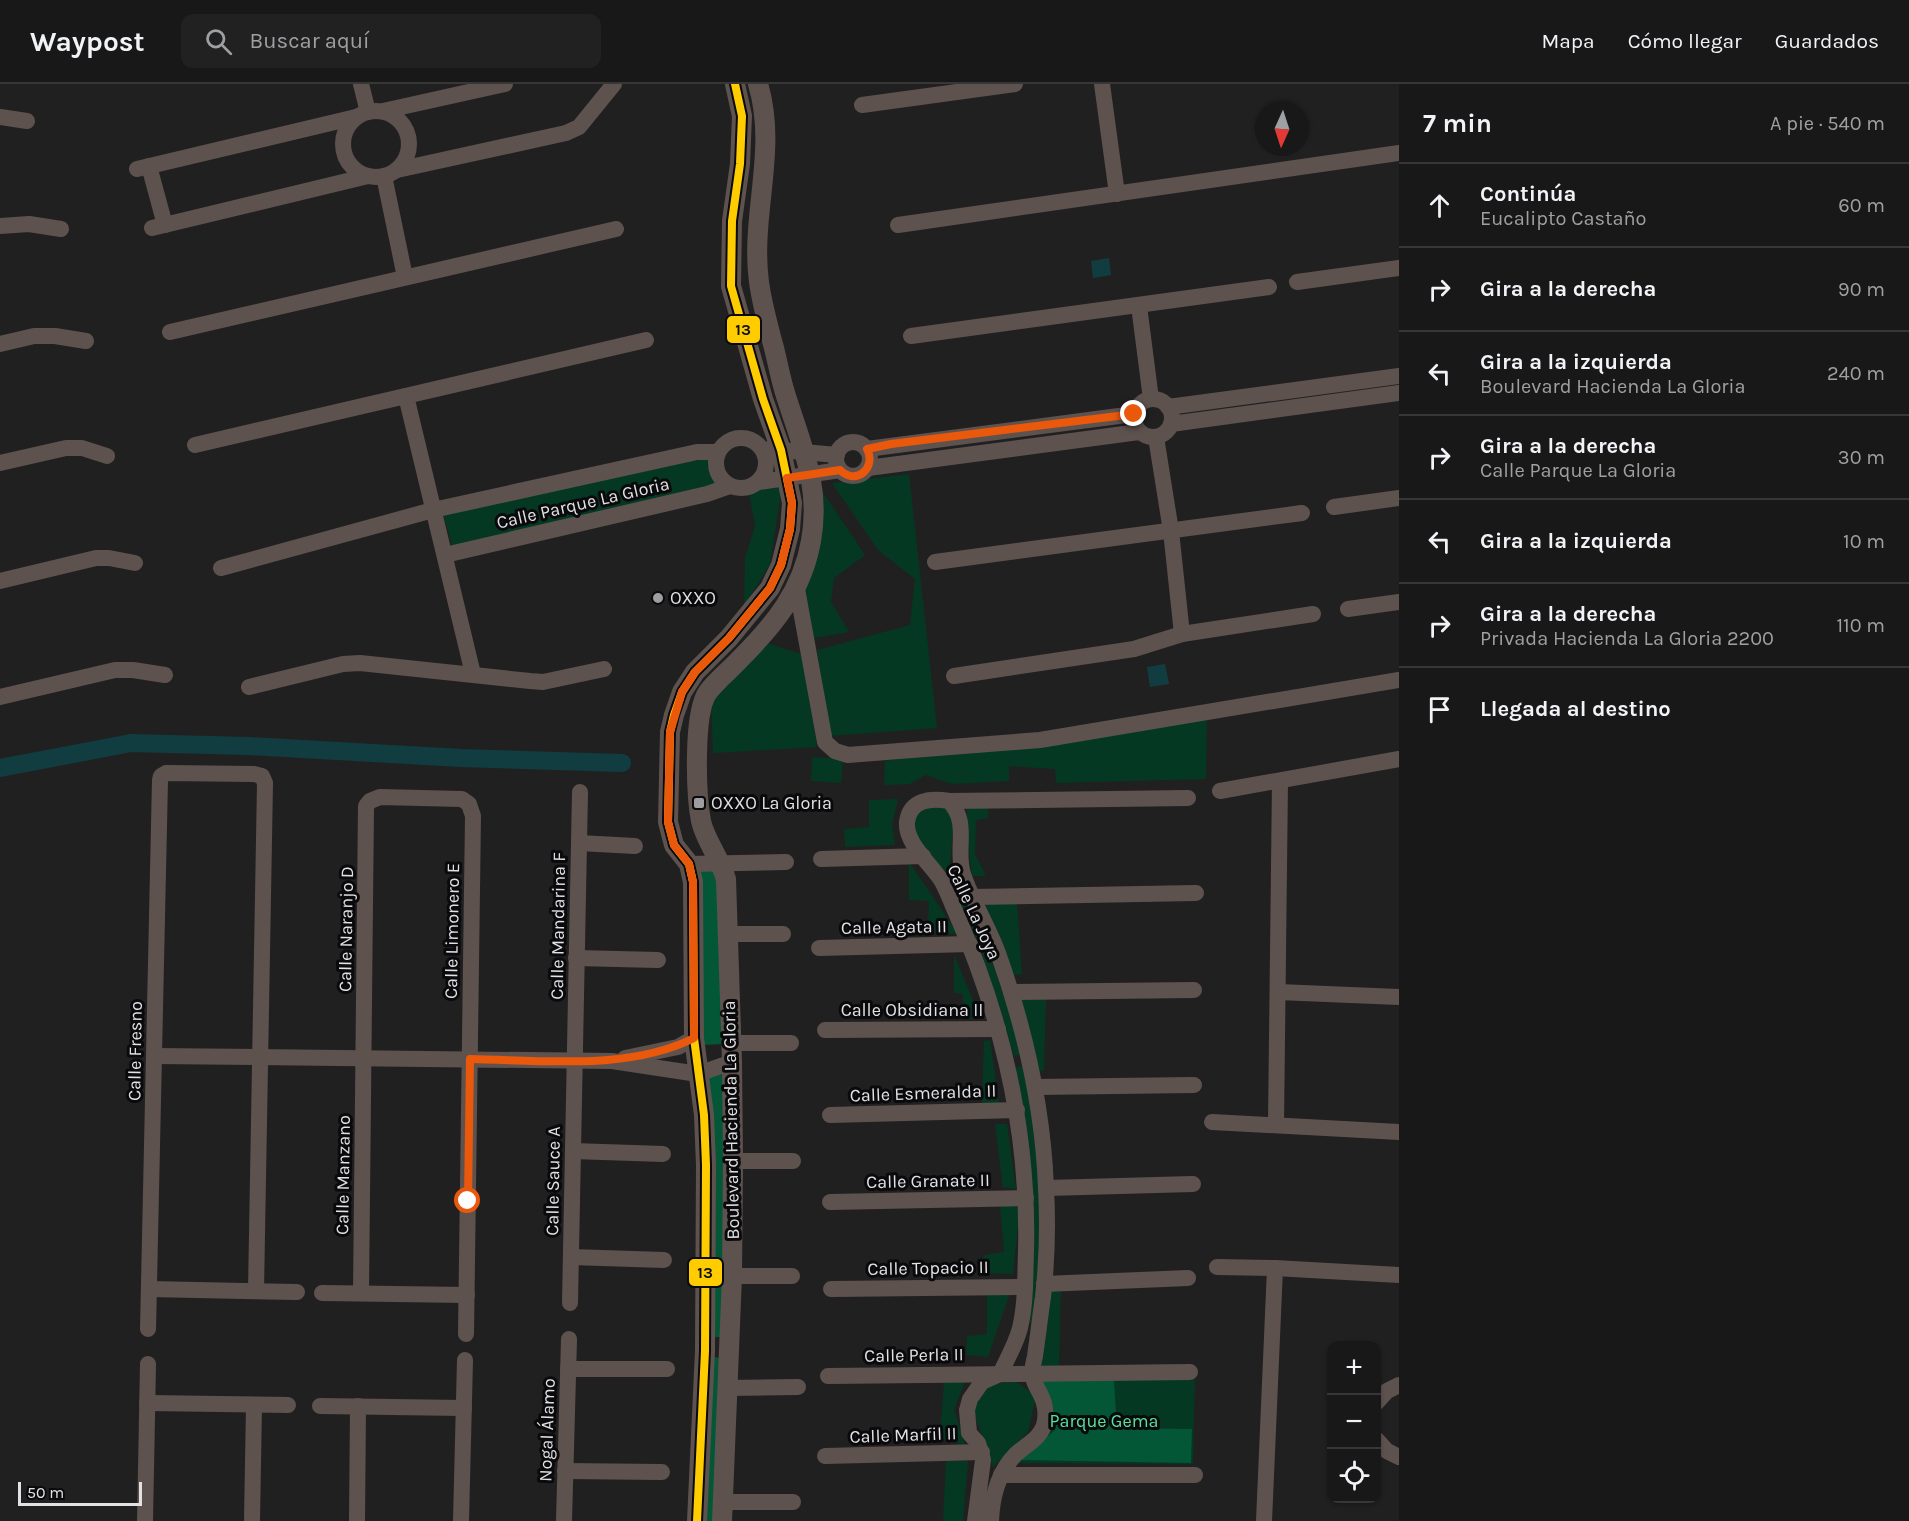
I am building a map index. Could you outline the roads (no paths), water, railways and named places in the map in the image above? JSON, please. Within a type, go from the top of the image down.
[{"type":"street","points":[[361,84],[369,113]]},
{"type":"street","points":[[505,84],[369,113],[143,167],[158,227],[566,133],[579,126],[613,84]]},
{"type":"street","name":"Boulevard Hacienda La Gloria","points":[[697,1521],[705,1351],[706,1165],[704,1115],[694,1038],[693,882],[689,864],[674,845],[668,822],[670,732],[682,692],[695,672],[729,638],[770,588],[781,565],[790,529],[792,503],[787,478],[771,449],[763,399],[731,286],[732,221],[740,164],[742,116],[735,84]]},
{"type":"street","points":[[722,863],[706,837],[701,822],[697,744],[700,713],[707,693],[765,634],[797,589],[812,541],[814,507],[811,474],[806,453],[785,394],[759,282],[757,230],[766,156],[764,108],[758,84]]},
{"type":"street","points":[[862,105],[1015,84]]},
{"type":"street","points":[[1102,84],[1117,194]]},
{"type":"street","points":[[369,113],[394,116],[404,125],[409,136],[410,149],[405,161],[383,174],[355,170],[346,158],[342,143],[346,129],[369,113]]},
{"type":"street","points":[[0,117],[27,121]]},
{"type":"street","points":[[898,225],[1399,153]]},
{"type":"street","points":[[383,174],[405,277]]},
{"type":"street","points":[[0,226],[29,224],[61,229]]},
{"type":"street","points":[[170,332],[616,229]]},
{"type":"street","points":[[1297,282],[1399,268]]},
{"type":"street","points":[[911,336],[1269,287]]},
{"type":"street","points":[[1138,306],[1151,399]]},
{"type":"street","points":[[0,344],[34,336],[86,340]]},
{"type":"street","points":[[195,445],[646,340]]},
{"type":"street","points":[[1168,407],[1399,376]]},
{"type":"street","points":[[1171,424],[1399,393]]},
{"type":"street","points":[[406,396],[473,674]]},
{"type":"street","points":[[1151,399],[1163,402],[1168,407],[1172,418],[1168,430],[1156,437],[1139,432],[1133,420],[1140,404],[1151,399]]},
{"type":"street","points":[[867,449],[870,458],[868,468],[855,477],[849,476],[838,463],[806,453],[771,449],[745,438],[734,438],[724,444],[718,452],[717,472],[730,486],[745,489],[759,482],[811,474],[838,463],[844,445],[850,443],[856,443],[867,449],[1134,414]]},
{"type":"street","points":[[868,468],[1139,432]]},
{"type":"street","points":[[1156,437],[1171,531],[1182,634]]},
{"type":"street","points":[[0,463],[66,448],[82,448],[107,456]]},
{"type":"street","points":[[759,482],[766,470],[771,449]]},
{"type":"street","name":"Calle Parque La Gloria","points":[[221,568],[433,510],[697,453],[718,452]]},
{"type":"street","name":"Calle Parque La Gloria","points":[[445,555],[704,495],[730,486]]},
{"type":"street","points":[[1334,507],[1399,498]]},
{"type":"street","points":[[935,562],[1302,513]]},
{"type":"street","points":[[0,581],[96,558],[135,563]]},
{"type":"street","points":[[797,589],[825,742],[835,751],[848,755],[1040,740],[1399,680]]},
{"type":"street","points":[[1348,609],[1399,602]]},
{"type":"street","points":[[954,676],[1134,649],[1182,634],[1313,614]]},
{"type":"street","points":[[249,687],[343,664],[360,663],[543,682],[604,669]]},
{"type":"street","points":[[0,697],[115,670],[165,675]]},
{"type":"street","points":[[1220,791],[1399,759]]},
{"type":"street","name":"Calle Fresno","points":[[148,1329],[160,780],[163,774],[254,774],[262,776],[265,783],[260,1057]]},
{"type":"street","points":[[1276,1124],[1280,781]]},
{"type":"street","name":"Calle Mandarina F","points":[[574,1060],[580,792]]},
{"type":"street","name":"Calle Limonero E","points":[[370,801],[380,797],[462,799],[469,804],[473,816],[466,1334]]},
{"type":"street","name":"Calle La Joya","points":[[1000,1374],[1019,1330],[1025,1287],[1026,1198],[1017,1110],[1008,1064],[970,944],[942,882],[910,838],[907,823],[911,811],[922,801],[933,798],[949,801],[958,812],[961,823],[960,854],[963,873],[997,950],[1011,992],[1036,1087],[1043,1136],[1047,1237],[1044,1284],[1032,1374]]},
{"type":"street","points":[[949,801],[1188,798]]},
{"type":"street","name":"Calle Naranjo D","points":[[364,1058],[366,806],[370,801]]},
{"type":"street","points":[[579,843],[635,846]]},
{"type":"street","points":[[821,859],[923,856]]},
{"type":"street","points":[[689,864],[786,862]]},
{"type":"street","name":"Boulevard Hacienda La Gloria","points":[[722,863],[726,879],[733,1161],[732,1276],[723,1511]]},
{"type":"street","points":[[973,897],[1196,893]]},
{"type":"street","points":[[728,934],[783,934]]},
{"type":"street","name":"Calle Agata II","points":[[819,948],[970,944]]},
{"type":"street","points":[[576,958],[658,960]]},
{"type":"street","points":[[1011,992],[1194,990]]},
{"type":"street","points":[[1278,992],[1399,997]]},
{"type":"street","name":"Calle Obsidiana II","points":[[825,1030],[998,1029]]},
{"type":"street","points":[[612,1061],[678,1047],[694,1038]]},
{"type":"street","points":[[154,1056],[612,1061],[698,1074],[732,1053],[791,1043]]},
{"type":"street","points":[[256,1292],[260,1057]]},
{"type":"street","name":"Calle Manzano","points":[[361,1293],[364,1058]]},
{"type":"street","points":[[1008,1064],[1030,1059]]},
{"type":"street","name":"Calle Sauce A","points":[[570,1303],[574,1060]]},
{"type":"street","points":[[1036,1087],[1194,1085]]},
{"type":"street","name":"Calle Esmeralda II","points":[[830,1115],[1017,1110]]},
{"type":"street","points":[[1212,1122],[1399,1132]]},
{"type":"street","points":[[573,1151],[663,1154]]},
{"type":"street","points":[[733,1161],[793,1161]]},
{"type":"street","points":[[1046,1188],[1193,1184]]},
{"type":"street","name":"Calle Granate II","points":[[830,1203],[1026,1198]]},
{"type":"street","points":[[571,1257],[664,1260]]},
{"type":"street","points":[[1217,1267],[1399,1275]]},
{"type":"street","points":[[1264,1521],[1275,1268]]},
{"type":"street","points":[[732,1276],[792,1276]]},
{"type":"street","points":[[1044,1284],[1188,1278]]},
{"type":"street","name":"Calle Topacio II","points":[[831,1289],[1025,1287]]},
{"type":"street","points":[[149,1290],[297,1292]]},
{"type":"street","points":[[322,1293],[467,1295]]},
{"type":"street","points":[[1019,1330],[1038,1333]]},
{"type":"street","name":"Nogal Álamo","points":[[564,1521],[568,1339]]},
{"type":"street","points":[[705,1351],[728,1351]]},
{"type":"street","points":[[461,1521],[465,1360]]},
{"type":"street","points":[[146,1521],[148,1364]]},
{"type":"street","points":[[568,1369],[667,1369]]},
{"type":"street","name":"Calle Perla II","points":[[828,1376],[1190,1372]]},
{"type":"street","points":[[975,1521],[983,1470],[982,1452],[969,1433],[967,1410],[974,1392],[982,1382],[1000,1374]]},
{"type":"street","points":[[991,1521],[1001,1475],[1015,1455],[1035,1440],[1044,1424],[1045,1406],[1032,1374]]},
{"type":"street","points":[[1381,1398],[1387,1390],[1399,1385]]},
{"type":"street","points":[[727,1388],[798,1387]]},
{"type":"street","points":[[147,1403],[288,1405]]},
{"type":"street","points":[[252,1521],[254,1405]]},
{"type":"street","points":[[320,1406],[464,1408]]},
{"type":"street","points":[[357,1521],[358,1406]]},
{"type":"street","points":[[1381,1443],[1399,1459]]},
{"type":"street","name":"Calle Marfil II","points":[[825,1456],[982,1452]]},
{"type":"street","points":[[565,1472],[662,1472]]},
{"type":"street","points":[[1001,1475],[1195,1475]]},
{"type":"street","points":[[723,1511],[793,1502]]},
{"type":"water","points":[[1109,258],[1111,275],[1093,278],[1091,261]]},
{"type":"water","points":[[1165,664],[1169,684],[1150,687],[1147,667]]},
{"type":"waterway","points":[[0,768],[131,743],[249,746],[461,758],[622,763]]},
{"type":"place","name":"OXXO","points":[[658,598]]},
{"type":"place","name":"OXXO La Gloria","points":[[699,803]]},
{"type":"park label","name":"Parque Gema","points":[[1104,1421]]}]
